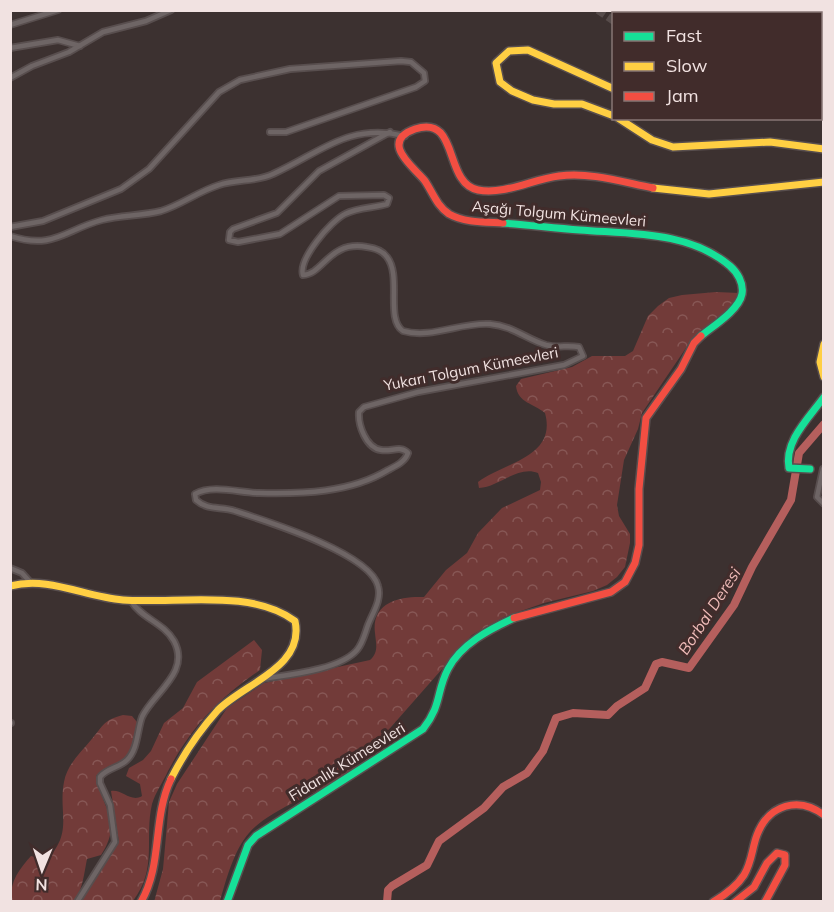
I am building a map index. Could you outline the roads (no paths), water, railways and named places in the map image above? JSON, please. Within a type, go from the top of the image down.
[{"type":"main road","points":[[612,88],[528,50],[509,51],[496,63],[500,82],[521,96],[554,104],[582,104],[612,115]]},
{"type":"main road","points":[[621,120],[665,146],[690,148],[770,142],[824,149]]},
{"type":"main road","name":"Aşağı Tolgum Kümeevleri","points":[[743,290],[737,273],[728,265],[703,249],[673,238],[474,221],[456,217],[443,208],[425,181],[402,159],[400,147],[405,136],[420,128],[435,128],[442,132],[451,147],[459,180],[465,186],[478,190],[494,190],[565,175],[591,176],[655,190],[699,194],[738,193],[824,182]]},
{"type":"main road","name":"Fidanlık Kümeevleri","points":[[227,902],[248,845],[256,837],[386,755],[430,722],[448,669],[474,640],[504,622],[601,596],[619,588],[625,582],[635,563],[639,545],[639,489],[646,418],[681,369],[694,343],[738,303],[743,290]]},
{"type":"main road","points":[[824,344],[820,362],[824,377]]},
{"type":"main road","points":[[810,469],[794,470],[789,468],[787,461],[791,443],[824,397]]},
{"type":"main road","points":[[10,586],[30,582],[47,582],[131,601],[247,603],[273,607],[286,612],[297,628],[295,648],[285,660],[230,699],[206,724],[169,784],[160,810],[156,862],[141,902]]},
{"type":"main road","points":[[713,902],[724,896],[747,872],[758,834],[767,817],[778,806],[792,802],[806,804],[816,807],[824,815]]},
{"type":"main road","points":[[735,902],[754,887],[767,863],[777,853],[785,855],[785,865],[765,902]]},
{"type":"street","points":[[10,25],[58,10]]},
{"type":"street","points":[[10,78],[80,46],[103,32],[146,21],[171,10]]},
{"type":"street","points":[[10,48],[58,40],[80,46]]},
{"type":"street","points":[[10,227],[43,221],[121,189],[149,169],[219,92],[240,80],[290,69],[401,61],[411,62],[424,73],[425,81],[416,87],[286,132],[270,132]]},
{"type":"street","points":[[10,236],[32,241],[50,240],[104,219],[160,211],[219,185],[272,175],[305,156],[357,134],[377,131],[405,136]]},
{"type":"street","name":"Yukarı Tolgum Kümeevleri","points":[[256,680],[321,667],[351,656],[363,640],[379,600],[378,584],[371,573],[360,565],[317,540],[233,510],[208,508],[196,500],[195,494],[231,490],[262,493],[307,491],[343,488],[366,482],[401,463],[408,453],[402,449],[380,450],[371,444],[359,421],[359,412],[364,407],[418,392],[564,365],[583,356],[579,347],[546,345],[515,329],[499,325],[472,324],[422,333],[403,331],[395,321],[395,285],[391,265],[385,254],[376,249],[358,246],[345,247],[330,255],[308,275],[303,275],[302,267],[308,256],[333,223],[352,211],[387,204],[389,198],[384,195],[339,196],[280,234],[238,242],[229,240],[233,229],[277,213],[306,182],[332,162],[390,132]]},
{"type":"street","points":[[810,469],[823,468],[817,497],[824,504]]},
{"type":"street","points":[[10,568],[22,573],[30,582]]},
{"type":"street","points":[[77,902],[115,842],[110,805],[100,783],[100,777],[128,759],[142,717],[171,678],[178,650],[167,632],[137,609],[131,601]]},
{"type":"waterway","name":"Borbal Deresi","points":[[387,902],[388,890],[427,865],[439,841],[484,808],[503,787],[527,773],[543,751],[556,718],[573,713],[608,715],[617,706],[645,688],[656,664],[662,662],[689,668],[734,605],[752,567],[791,500],[799,453],[824,424]]},
{"type":"tunnel","points":[[598,10],[612,20]]}]
